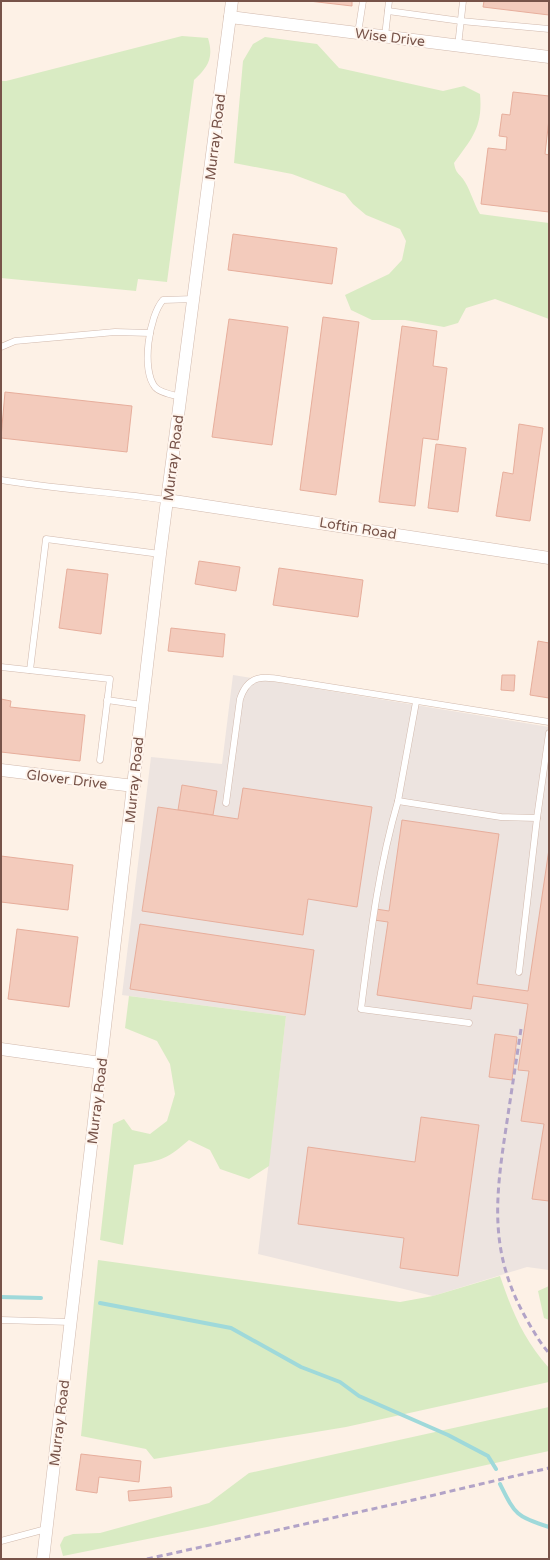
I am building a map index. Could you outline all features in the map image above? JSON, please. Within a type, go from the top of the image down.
[{"type":"street","name":"Murray Road","points":[[43,1559],[160,554],[232,1]]},
{"type":"street","name":"Wise Drive","points":[[230,17],[549,57]]},
{"type":"street","name":"Loftin Road","points":[[167,500],[549,558]]},
{"type":"street","name":"Glover Drive","points":[[1,770],[134,786]]},
{"type":"street","points":[[1,1049],[101,1064]]},
{"type":"lane","points":[[358,33],[363,1]]},
{"type":"lane","points":[[385,36],[389,1]]},
{"type":"lane","points":[[458,46],[463,1]]},
{"type":"lane","points":[[388,11],[461,21],[549,29]]},
{"type":"lane","points":[[180,397],[155,388],[150,378],[148,370],[150,333],[159,306],[163,300],[194,299]]},
{"type":"lane","points":[[1,347],[15,342],[115,332],[150,333]]},
{"type":"lane","points":[[1,480],[38,486],[120,493],[167,500]]},
{"type":"lane","points":[[30,670],[46,539],[160,554]]},
{"type":"lane","points":[[1,667],[110,679],[100,760]]},
{"type":"lane","points":[[226,803],[240,699],[243,689],[249,682],[256,678],[264,677],[291,681],[549,722]]},
{"type":"lane","points":[[107,700],[142,704]]},
{"type":"lane","points":[[416,702],[398,801],[389,832],[375,906],[361,1009],[470,1023]]},
{"type":"lane","points":[[519,972],[537,818],[549,733]]},
{"type":"lane","points":[[398,801],[501,817],[537,818]]},
{"type":"lane","points":[[1,1320],[71,1322]]},
{"type":"lane","points":[[1,1541],[46,1529]]},
{"type":"shaded area","points":[[233,675],[549,727],[549,1270],[527,1267],[433,1296],[258,1254],[286,1016],[122,995],[151,757],[222,764]]},
{"type":"green space","points":[[182,36],[208,38],[210,45],[210,57],[203,71],[194,80],[167,282],[138,279],[136,291],[1,278],[1,81],[6,81]]},
{"type":"green space","points":[[265,37],[317,44],[339,68],[443,91],[464,86],[480,94],[480,115],[478,124],[471,139],[454,163],[455,167],[467,186],[480,214],[549,223],[549,319],[495,299],[466,308],[458,323],[444,327],[405,320],[372,320],[351,310],[345,295],[389,274],[402,260],[406,241],[400,229],[366,215],[353,204],[345,194],[292,174],[234,163],[243,61],[253,44]]},
{"type":"green space","points":[[129,996],[286,1016],[269,1166],[249,1179],[220,1169],[210,1150],[189,1140],[164,1158],[134,1165],[123,1245],[100,1240],[113,1124],[124,1119],[132,1130],[150,1134],[167,1121],[175,1094],[170,1064],[157,1041],[125,1028]]},
{"type":"green space","points":[[98,1260],[400,1302],[433,1296],[500,1276],[519,1324],[532,1346],[549,1368],[549,1382],[346,1427],[154,1459],[146,1449],[81,1436]]},
{"type":"green space","points":[[549,1286],[549,1320],[544,1318],[538,1291]]},
{"type":"green space","points":[[549,1407],[549,1451],[207,1527],[63,1556],[60,1545],[64,1537],[73,1534],[100,1533],[209,1503],[249,1473]]},
{"type":"building","points":[[309,1],[352,1],[352,6]]},
{"type":"building","points":[[484,1],[549,1],[549,15],[483,7]]},
{"type":"building","points":[[513,92],[549,96],[549,119],[545,154],[549,155],[549,212],[481,204],[488,148],[506,150],[507,137],[499,136],[502,114],[510,115]]},
{"type":"building","points":[[233,234],[337,248],[332,284],[228,270]]},
{"type":"building","points":[[323,317],[359,322],[336,495],[300,490]]},
{"type":"building","points":[[229,319],[288,327],[272,445],[212,437]]},
{"type":"building","points":[[402,326],[437,331],[433,366],[447,368],[438,440],[423,438],[415,506],[379,502]]},
{"type":"building","points":[[5,392],[132,406],[127,452],[1,438]]},
{"type":"building","points":[[519,424],[543,428],[530,521],[496,516],[503,472],[513,474]]},
{"type":"building","points":[[436,444],[466,448],[458,512],[428,508]]},
{"type":"building","points":[[199,561],[240,567],[236,591],[195,584]]},
{"type":"building","points":[[279,568],[363,580],[358,617],[273,605]]},
{"type":"building","points":[[67,569],[108,574],[101,634],[59,628]]},
{"type":"building","points":[[171,628],[225,634],[223,657],[168,651]]},
{"type":"building","points":[[538,641],[549,643],[549,698],[530,695]]},
{"type":"building","points":[[502,675],[515,675],[514,691],[501,690]]},
{"type":"building","points":[[1,699],[11,701],[10,707],[85,715],[80,761],[1,752]]},
{"type":"building","points":[[182,785],[217,791],[213,815],[178,810]]},
{"type":"building","points":[[243,788],[372,807],[357,907],[308,899],[303,935],[142,911],[158,807],[238,819]]},
{"type":"building","points":[[402,820],[499,834],[477,984],[528,991],[549,849],[549,1201],[532,1199],[544,1124],[521,1121],[529,1071],[518,1070],[528,1004],[473,996],[471,1009],[377,995],[388,922],[374,920],[376,909],[389,911]]},
{"type":"building","points":[[1,856],[73,865],[68,910],[1,902]]},
{"type":"building","points":[[140,924],[314,950],[305,1015],[130,989]]},
{"type":"building","points":[[17,929],[78,937],[69,1007],[8,999]]},
{"type":"building","points":[[495,1034],[517,1037],[512,1080],[489,1077]]},
{"type":"building","points":[[421,1117],[479,1125],[458,1276],[400,1268],[404,1238],[298,1224],[308,1147],[415,1162]]},
{"type":"building","points":[[81,1454],[141,1461],[139,1482],[99,1477],[97,1493],[76,1490]]},
{"type":"building","points":[[171,1487],[172,1497],[129,1501],[128,1491]]},
{"type":"waterway","points":[[1,1297],[41,1298]]},
{"type":"waterway","points":[[100,1303],[231,1328],[301,1367],[340,1382],[359,1396],[448,1435],[488,1456],[496,1469]]},
{"type":"waterway","points":[[500,1484],[509,1502],[518,1513],[523,1517],[549,1527]]},
{"type":"railway","points":[[521,1029],[499,1179],[498,1226],[506,1272],[515,1296],[527,1320],[549,1353]]},
{"type":"railway","points":[[147,1559],[549,1468]]}]
